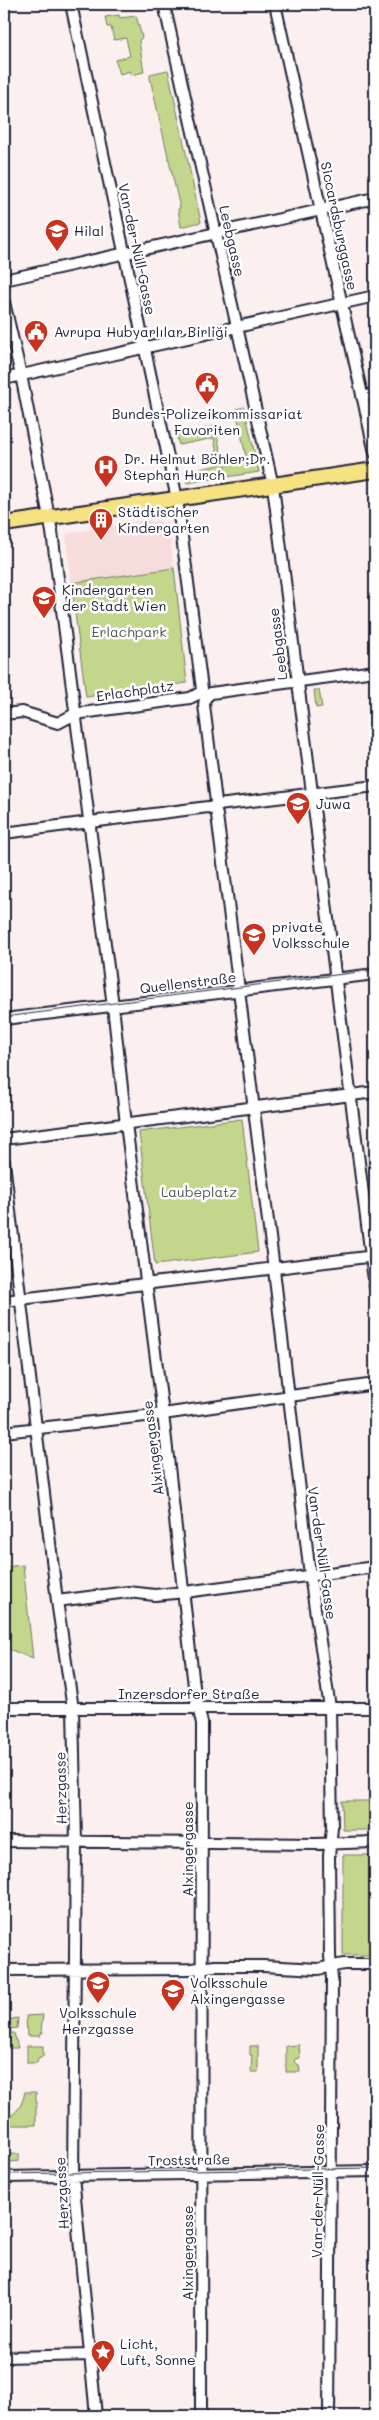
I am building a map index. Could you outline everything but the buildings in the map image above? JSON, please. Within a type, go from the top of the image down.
[{"type":"main road","points":[[4,524],[375,470]]},
{"type":"street","name":"Van-der-Nüll-Gasse","points":[[71,4],[177,499]]},
{"type":"street","name":"Leebgasse","points":[[164,4],[273,486],[335,979],[373,1256],[375,1288]]},
{"type":"street","name":"Siccardsburggasse","points":[[275,4],[375,453]]},
{"type":"street","points":[[4,280],[375,198]]},
{"type":"street","points":[[4,379],[375,296]]},
{"type":"street","points":[[4,302],[50,518],[147,1284]]},
{"type":"street","points":[[362,397],[375,394]]},
{"type":"street","name":"Erlachplatz","points":[[75,714],[190,698],[200,693],[202,689],[177,499]]},
{"type":"street","points":[[274,1267],[205,715],[205,698],[211,693],[375,671]]},
{"type":"street","points":[[4,714],[22,712],[58,724],[75,714]]},
{"type":"street","points":[[4,833],[375,786]]},
{"type":"street","name":"Quellenstraße","points":[[4,1019],[375,974]]},
{"type":"street","points":[[4,1140],[375,1092]]},
{"type":"street","name":"Herzgasse","points":[[4,1162],[57,1601],[73,1709],[76,1842],[73,2176],[96,2416]]},
{"type":"street","points":[[4,1301],[373,1256]]},
{"type":"street","name":"Van-der-Nüll-Gasse","points":[[274,1267],[310,1575],[330,1708],[332,1828],[329,1870],[332,2172],[329,2416]]},
{"type":"street","name":"Alxingergasse","points":[[147,1284],[198,1707],[202,1723],[201,2416]]},
{"type":"street","points":[[4,1432],[163,1414],[375,1384]]},
{"type":"street","points":[[57,1601],[128,1592],[155,1595],[184,1592],[375,1568]]},
{"type":"street","name":"Inzersdorfer Straße","points":[[4,1708],[375,1708]]},
{"type":"street","points":[[4,1841],[375,1842]]},
{"type":"street","points":[[4,1970],[262,1966],[318,1969],[375,1964]]},
{"type":"street","name":"Troststraße","points":[[4,2177],[375,2171]]},
{"type":"street","points":[[4,2357],[89,2355]]},
{"type":"shaded area","points":[[150,519],[151,522],[160,520],[161,523],[168,522],[174,568],[71,583],[66,534]]},
{"type":"green space","points":[[119,15],[120,18],[136,16],[142,37],[139,41],[144,72],[131,75],[130,71],[120,74],[115,60],[130,56],[126,38],[114,40],[111,27],[107,27],[105,17]]},
{"type":"green space","points":[[168,70],[201,222],[181,227],[178,209],[180,208],[150,78],[150,74]]},
{"type":"green space","points":[[244,407],[259,472],[187,483],[186,480],[189,479],[185,472],[219,465],[214,438],[179,445],[176,435],[188,434],[215,426],[224,466],[247,462],[236,409]]},
{"type":"green space","name":"Erlachpark","points":[[174,568],[187,683],[86,697],[71,583]]},
{"type":"green space","points":[[314,690],[319,690],[322,707],[316,708]]},
{"type":"green space","name":"Laubeplatz","points":[[242,1119],[258,1252],[155,1265],[139,1132]]},
{"type":"green space","points":[[23,1565],[33,1659],[4,1647],[4,1567]]},
{"type":"green space","points":[[342,1801],[375,1801],[375,1830],[343,1830]]},
{"type":"green space","points":[[343,1855],[375,1855],[375,1955],[343,1955]]},
{"type":"green space","points":[[43,2015],[41,2030],[43,2033],[40,2033],[40,2036],[27,2036],[26,2016]]},
{"type":"green space","points":[[18,2018],[17,2028],[10,2029],[11,2033],[14,2033],[18,2048],[7,2048],[7,2020]]},
{"type":"green space","points":[[299,2045],[300,2058],[295,2059],[294,2062],[299,2065],[300,2072],[286,2072],[286,2046]]},
{"type":"green space","points":[[27,2046],[43,2046],[43,2056],[38,2058],[37,2063],[27,2063]]},
{"type":"green space","points":[[250,2046],[258,2046],[258,2072],[251,2072],[252,2055],[250,2055]]},
{"type":"green space","points":[[25,2092],[36,2092],[36,2125],[6,2125],[6,2118],[14,2114],[19,2108]]},
{"type":"green space","points":[[19,2154],[19,2161],[4,2163],[4,2155]]},
{"type":"tram line","points":[[4,1017],[375,970]]},
{"type":"tram line","points":[[4,2174],[375,2168]]},
{"type":"place","name":"Hilal","points":[[57,252]]},
{"type":"place","name":"Avrupa Hubyarlılar Birliği","points":[[36,353]]},
{"type":"place","name":"Bundes-Polizeikommissariat Favoriten","points":[[207,405]]},
{"type":"place","name":"Dr. Helmut Böhler;Dr. Stephan Hurch","points":[[106,488]]},
{"type":"place","name":"Städtischer Kindergarten","points":[[101,541]]},
{"type":"place","name":"Kindergarten der Stadt Wien","points":[[44,619]]},
{"type":"place","name":"Juwa","points":[[298,825]]},
{"type":"place","name":"private Volksschule","points":[[254,956]]},
{"type":"place","name":"Volksschule Herzgasse","points":[[98,2004]]},
{"type":"place","name":"Volksschule Alxingergasse","points":[[173,2012]]},
{"type":"place","name":"Licht, Luft, Sonne","points":[[103,2373]]}]
